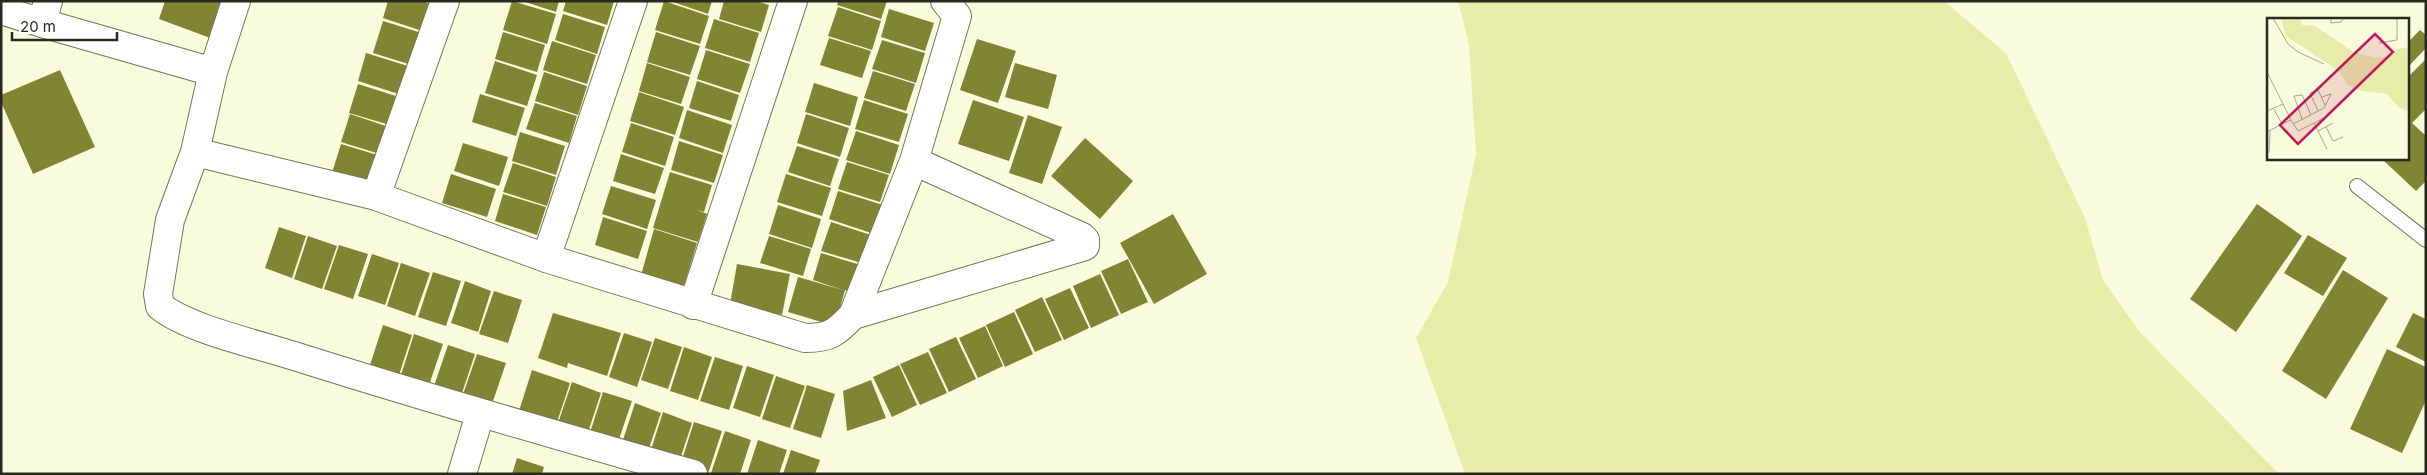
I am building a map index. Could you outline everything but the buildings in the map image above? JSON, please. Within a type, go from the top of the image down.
[{"type":"street","points":[[236,1],[214,72],[195,152],[170,220],[158,294],[160,306],[171,315],[208,328],[480,414],[693,474]]},
{"type":"street","points":[[376,196],[445,1]]},
{"type":"street","points":[[546,258],[633,1]]},
{"type":"street","points":[[693,305],[793,1]]},
{"type":"street","points":[[195,152],[376,196],[546,258],[693,305],[805,338],[823,338],[837,331],[853,315],[914,161],[957,16],[945,1]]},
{"type":"street","points":[[1,10],[45,12],[214,72]]},
{"type":"street","points":[[853,315],[1080,248],[1086,243],[1082,237],[914,161]]},
{"type":"street","points":[[462,474],[480,414]]},
{"type":"lane","points":[[2358,186],[2426,240]]},
{"type":"green space","points":[[1458,1],[1944,1],[2006,53],[2085,218],[2103,280],[2139,331],[2279,474],[1465,474],[1416,338],[1448,282],[1476,154],[1469,45]]}]
